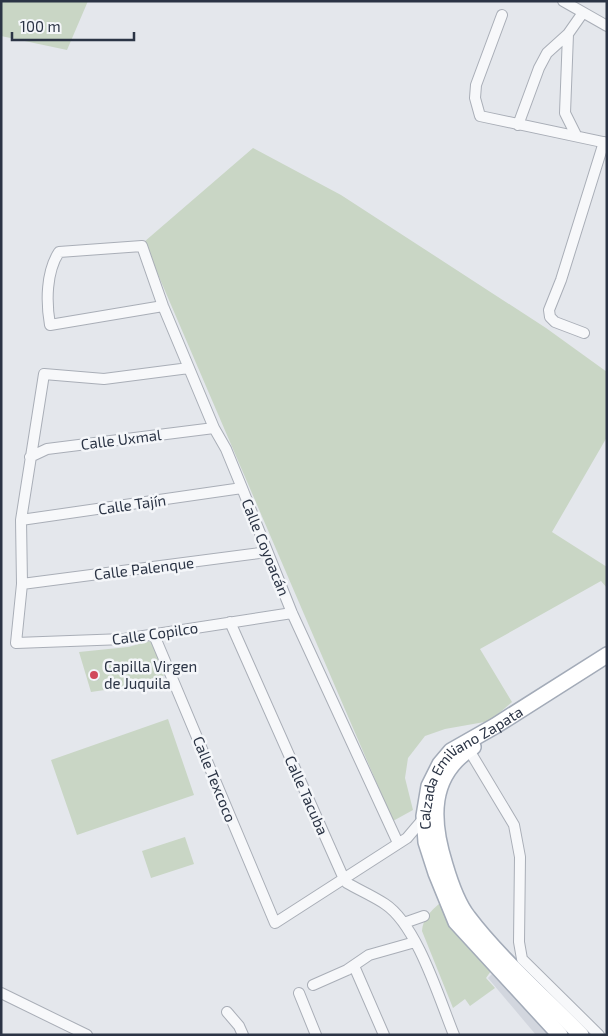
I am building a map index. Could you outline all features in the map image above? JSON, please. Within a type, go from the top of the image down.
[{"type":"main road","name":"Calzada Emiliano Zapata","points":[[581,1035],[467,916],[450,884],[437,839],[434,806],[444,777],[463,754],[467,746],[607,655]]},
{"type":"main road","name":"Calzada Emiliano Zapata","points":[[560,1035],[456,922],[436,873],[426,842],[424,818],[429,786],[440,764],[451,751],[467,746],[607,664]]},
{"type":"street","points":[[563,1],[582,14],[607,26]]},
{"type":"street","points":[[518,124],[538,68],[548,53],[568,34],[582,14]]},
{"type":"street","points":[[502,15],[476,85],[475,98],[480,116],[605,142],[561,280],[549,310],[550,317],[555,322],[584,333]]},
{"type":"street","points":[[568,34],[565,113],[576,135]]},
{"type":"street","name":"Calle Coyoacán","points":[[163,306],[50,325],[48,310],[51,264],[59,252],[142,246],[163,306],[214,428],[226,450],[242,488],[292,613],[402,841]]},
{"type":"street","points":[[22,584],[21,520],[44,374],[104,379],[189,368]]},
{"type":"street","name":"Calle Uxmal","points":[[30,456],[47,449],[214,428]]},
{"type":"street","name":"Calle Tajín","points":[[21,520],[242,488]]},
{"type":"street","name":"Calle Palenque","points":[[22,584],[267,552]]},
{"type":"street","name":"Calle Copilco","points":[[22,584],[16,643],[124,639],[292,613]]},
{"type":"street","name":"Calle Tacuba","points":[[230,622],[344,879]]},
{"type":"street","name":"Calle Texcoco","points":[[154,635],[275,923],[344,879]]},
{"type":"street","points":[[467,746],[514,825],[520,857],[519,942],[522,959],[599,1035]]},
{"type":"street","points":[[424,818],[402,841],[344,879],[347,883],[385,904],[404,923],[415,942],[454,1035]]},
{"type":"street","points":[[402,841],[426,842]]},
{"type":"street","points":[[404,923],[424,916]]},
{"type":"street","points":[[313,985],[354,966],[369,955],[415,942]]},
{"type":"street","points":[[354,966],[384,1035]]},
{"type":"street","points":[[1,993],[86,1035]]},
{"type":"street","points":[[299,993],[316,1035]]},
{"type":"street","points":[[227,1012],[239,1026],[243,1035]]},
{"type":"shaded area","points":[[496,970],[554,1035],[536,1035],[488,978]]},
{"type":"green space","points":[[1,1],[88,1],[67,50],[1,36]]},
{"type":"green space","points":[[253,148],[341,195],[546,328],[607,372],[607,437],[552,532],[607,567],[607,588],[601,581],[480,649],[512,702],[490,721],[445,729],[425,736],[408,758],[405,778],[413,810],[393,821],[144,242]]},
{"type":"green space","points":[[154,640],[169,674],[118,688],[91,692],[79,652],[128,647]]},
{"type":"green space","points":[[168,719],[194,795],[77,835],[51,760]]},
{"type":"green space","points":[[185,837],[194,864],[151,878],[142,851]]},
{"type":"green space","points":[[440,903],[491,971],[486,978],[495,988],[470,1006],[465,999],[453,1008],[422,931],[425,919]]},
{"type":"building","name":"Capilla Virgen de Juquila","points":[[96,669],[99,680],[92,681],[89,671]]},
{"type":"place","name":"Capilla Virgen de Juquila","points":[[94,675]]}]
